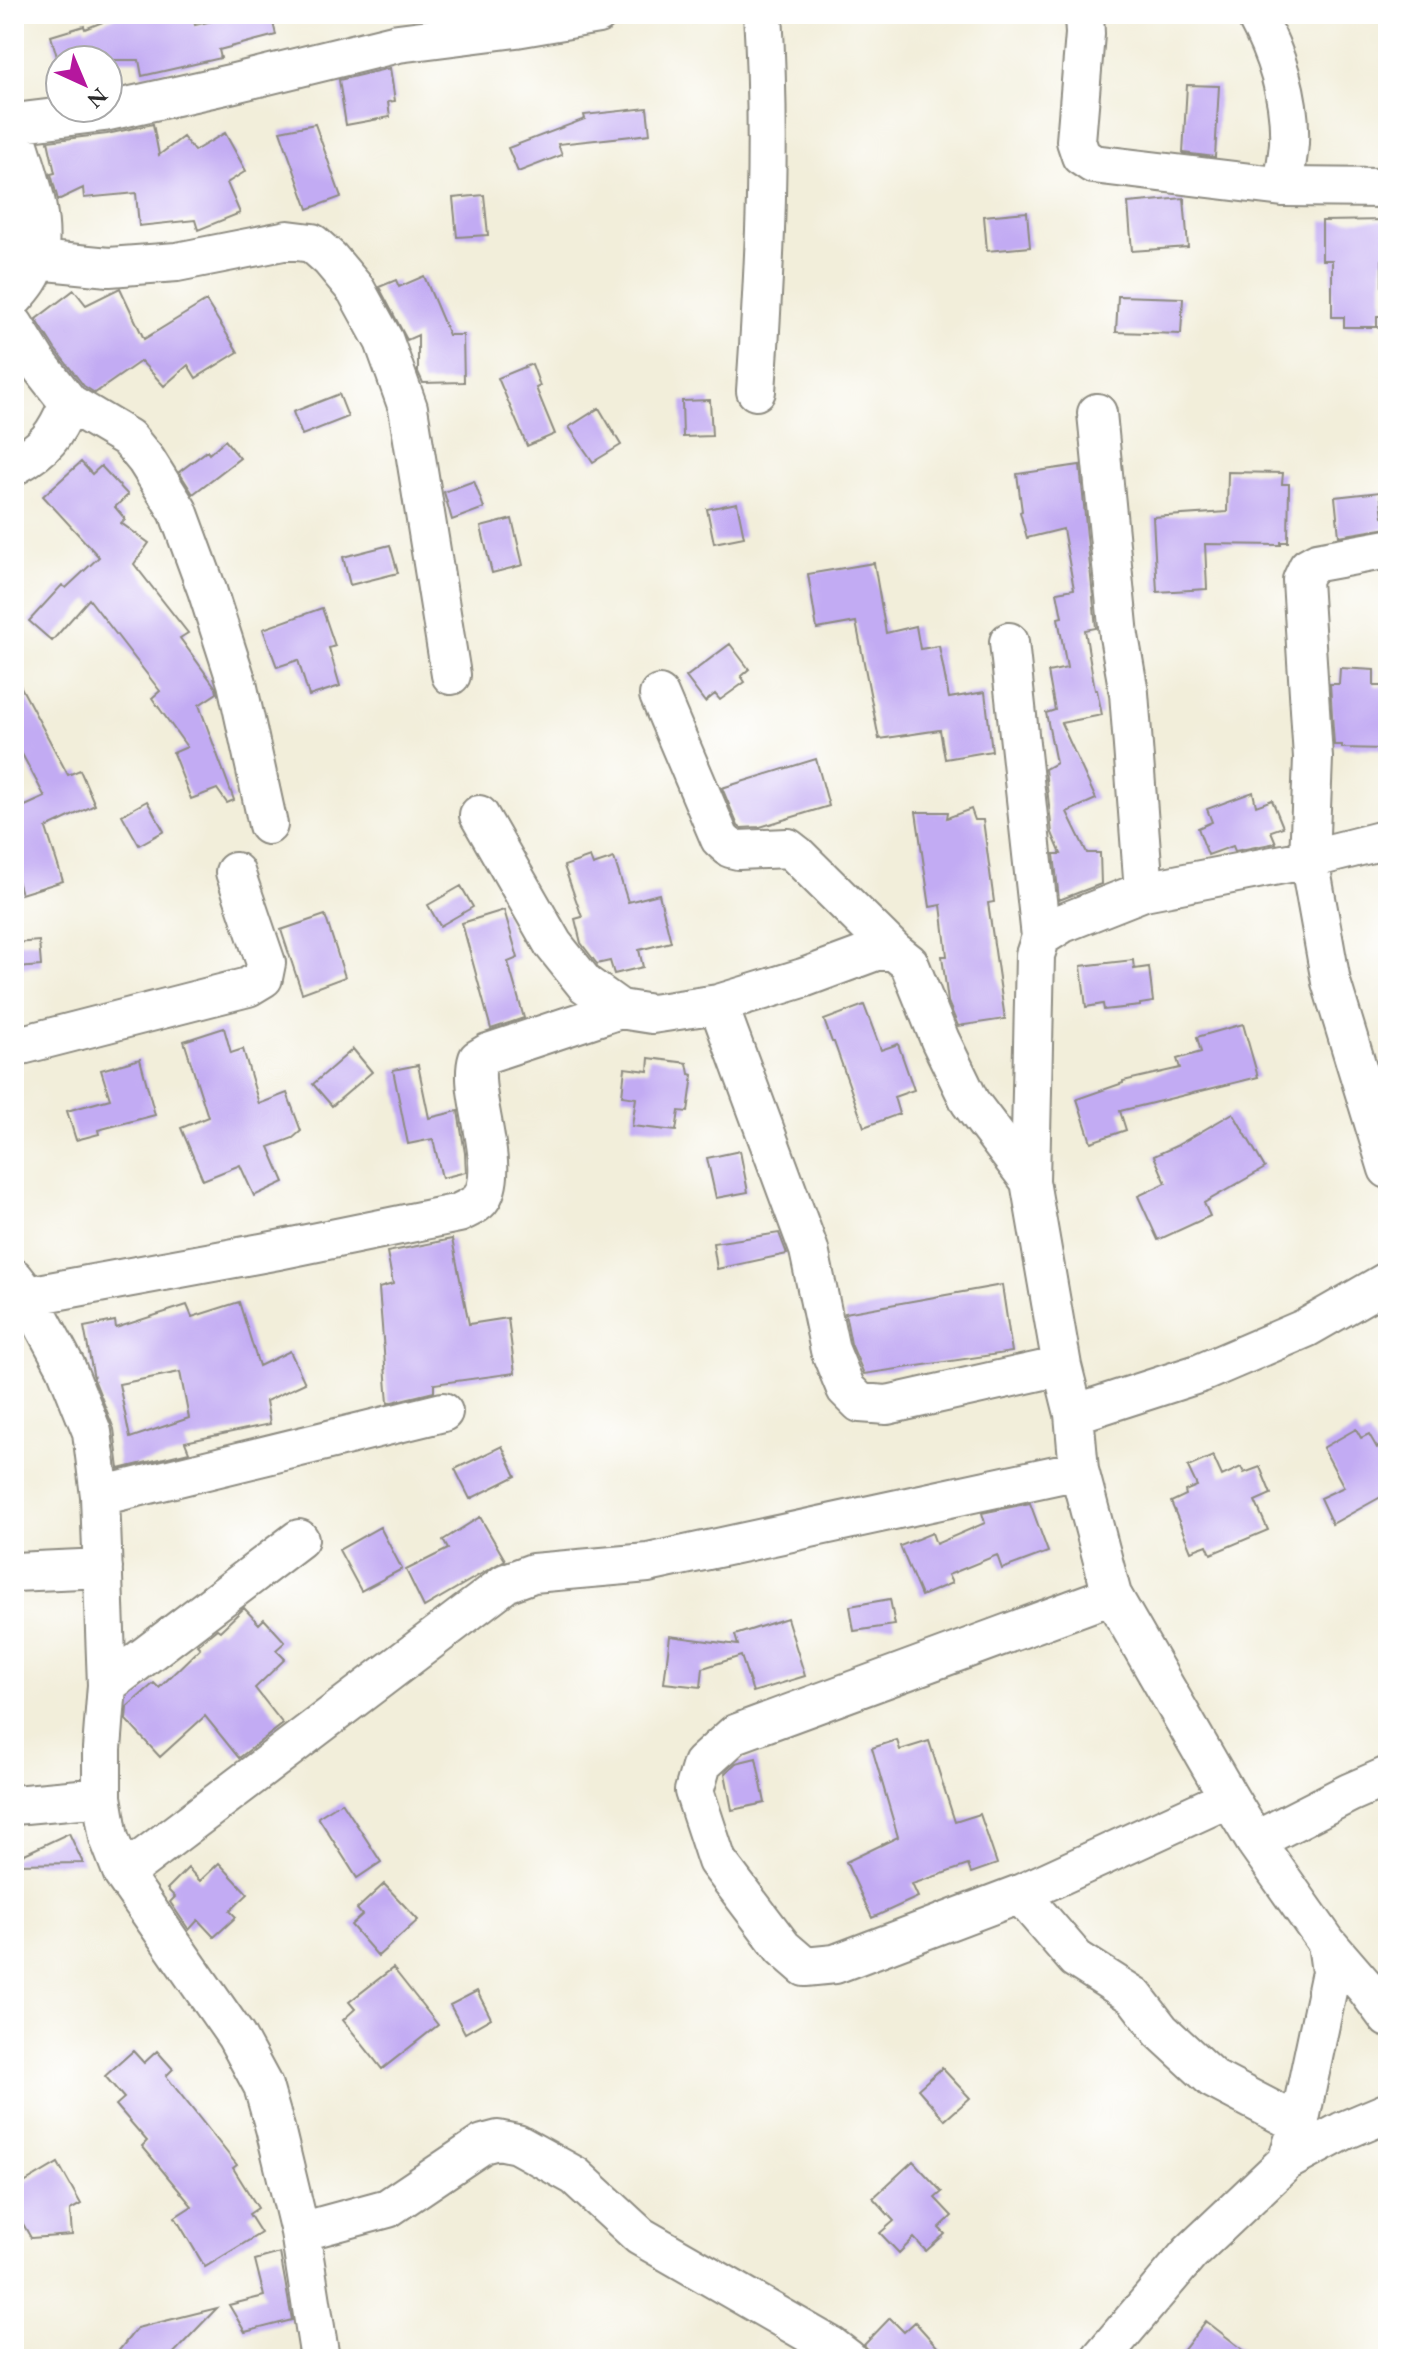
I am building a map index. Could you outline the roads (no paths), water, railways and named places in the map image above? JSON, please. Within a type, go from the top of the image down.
[{"type":"street","points":[[14,123],[104,112],[398,43],[598,14]]},
{"type":"street","points":[[756,391],[768,161],[763,14]]},
{"type":"street","points":[[1084,14],[1076,141],[1081,156],[1093,164],[1283,187],[1388,188]]},
{"type":"street","points":[[1255,14],[1270,43],[1286,93],[1289,141],[1283,187]]},
{"type":"street","points":[[14,129],[40,217],[37,260],[26,284],[14,298]]},
{"type":"street","points":[[37,260],[109,267],[177,262],[288,240],[312,243],[330,259],[356,290],[384,341],[408,408],[451,675]]},
{"type":"street","points":[[14,325],[37,362],[69,403],[128,438],[146,460],[178,511],[237,683],[268,825]]},
{"type":"street","points":[[14,466],[46,445],[57,431],[69,403]]},
{"type":"street","points":[[1097,413],[1119,636],[1129,693],[1144,891]]},
{"type":"street","points":[[1388,549],[1317,562],[1308,567],[1302,580],[1313,758],[1309,859],[1331,982],[1388,1169]]},
{"type":"street","points":[[1009,642],[1041,937],[1035,955],[1030,1181],[1062,1366],[1074,1414],[1079,1470],[1112,1595],[1255,1841],[1327,1943],[1377,1987],[1388,2018]]},
{"type":"street","points":[[659,695],[720,839],[730,848],[738,850],[788,848],[909,963],[940,1040],[970,1102],[1030,1181]]},
{"type":"street","points":[[479,815],[553,944],[585,984],[620,1009],[652,1014],[718,1004],[876,951],[894,951]]},
{"type":"street","points":[[1041,937],[1063,923],[1144,891],[1309,859],[1388,839]]},
{"type":"street","points":[[14,1047],[248,987],[263,978],[266,963],[235,872]]},
{"type":"street","points":[[718,1004],[809,1250],[830,1350],[846,1389],[860,1403],[887,1405],[1062,1366]]},
{"type":"street","points":[[320,2359],[300,2232],[263,2086],[236,2036],[123,1874],[109,1838],[102,1797],[107,1685],[100,1496],[92,1432],[66,1367],[21,1287],[278,1250],[459,1213],[478,1203],[488,1186],[484,1127],[474,1070],[478,1059],[620,1009]]},
{"type":"street","points":[[1074,1414],[1201,1373],[1306,1328],[1388,1281]]},
{"type":"street","points":[[100,1496],[443,1412]]},
{"type":"street","points":[[123,1874],[506,1583],[533,1573],[648,1563],[1079,1470]]},
{"type":"street","points":[[107,1685],[299,1539]]},
{"type":"street","points":[[14,1572],[103,1568]]},
{"type":"street","points":[[1112,1595],[735,1734],[702,1764],[694,1791],[717,1861],[783,1948],[805,1967],[835,1964],[1020,1894],[1229,1798]]},
{"type":"street","points":[[1255,1841],[1388,1776]]},
{"type":"street","points":[[14,1805],[102,1797]]},
{"type":"street","points":[[1020,1894],[1076,1959],[1134,1996],[1161,2031],[1213,2079],[1299,2124]]},
{"type":"street","points":[[1287,2161],[1299,2124],[1331,1972],[1327,1943]]},
{"type":"street","points":[[1100,2359],[1190,2253],[1287,2161],[1343,2131],[1388,2112]]},
{"type":"street","points":[[300,2232],[388,2208],[483,2144],[498,2140],[517,2144],[575,2176],[640,2236],[831,2346],[848,2359]]}]
